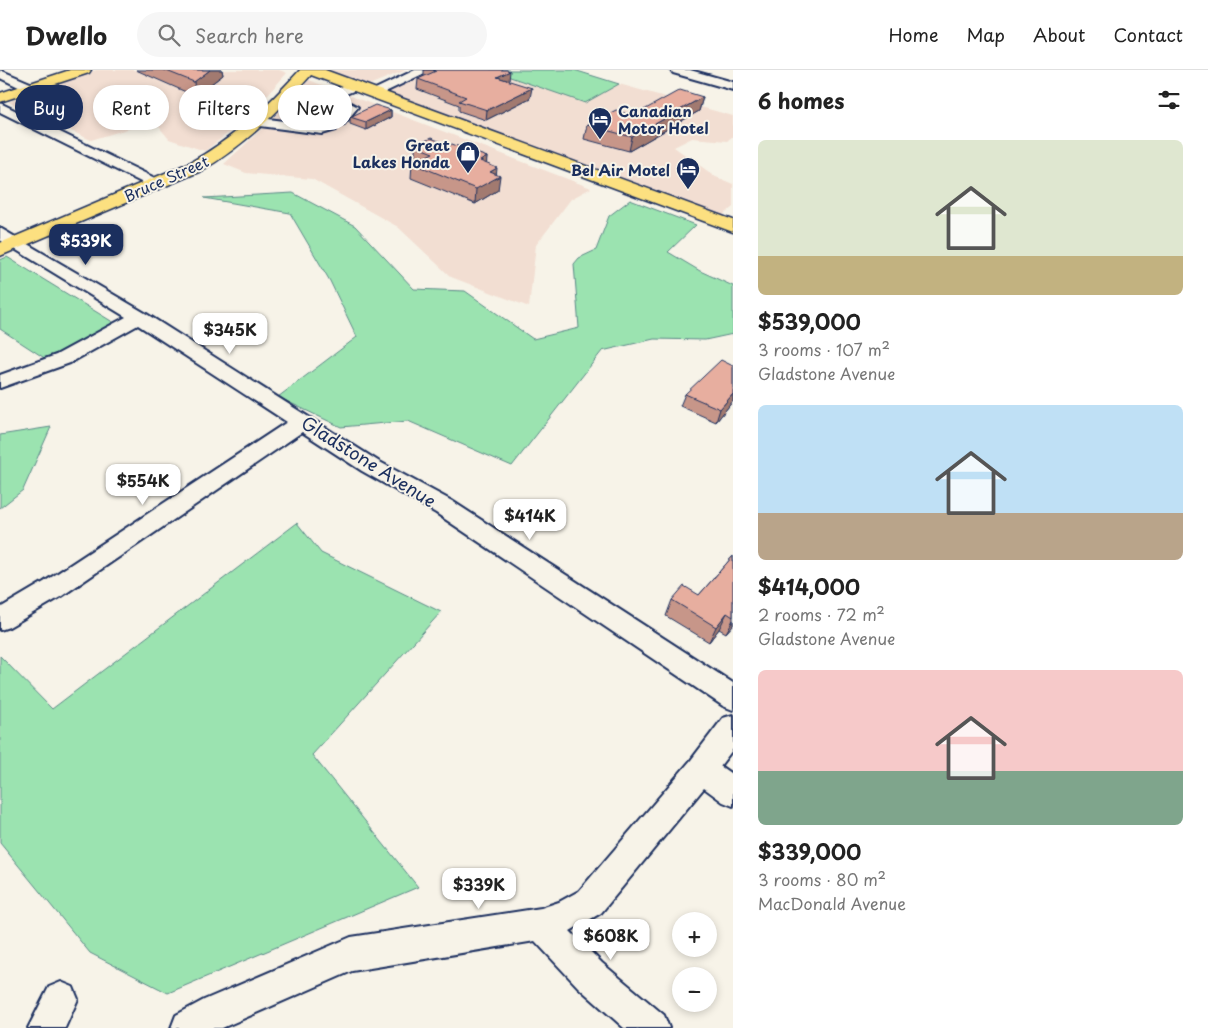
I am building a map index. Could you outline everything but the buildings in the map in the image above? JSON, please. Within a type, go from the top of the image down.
[{"type":"main road","points":[[39,85],[84,70]]},
{"type":"main road","points":[[310,70],[733,226]]},
{"type":"main road","name":"Bruce Street","points":[[268,114],[310,70]]},
{"type":"main road","points":[[0,98],[15,93]]},
{"type":"main road","name":"Bruce Street","points":[[8,246],[220,154],[251,130]]},
{"type":"street","points":[[373,93],[425,70]]},
{"type":"street","points":[[677,70],[733,86]]},
{"type":"street","points":[[0,73],[24,85]]},
{"type":"street","points":[[0,106],[154,183]]},
{"type":"street","name":"Gladstone Avenue","points":[[0,233],[8,246],[139,317],[370,466],[452,513],[733,698]]},
{"type":"street","points":[[0,382],[63,359],[139,317]]},
{"type":"street","points":[[0,620],[53,589],[303,421]]},
{"type":"street","points":[[189,1028],[216,1012],[351,954],[541,924],[566,916],[590,902],[701,770],[733,727]]},
{"type":"street","points":[[701,770],[733,792]]},
{"type":"street","points":[[541,924],[590,975],[651,1028]]},
{"type":"shaded area","points":[[96,70],[279,70],[287,73],[268,94],[268,85],[179,85],[179,130],[232,130],[205,151],[169,139],[162,130],[169,130],[169,85],[93,85],[93,130],[124,130],[91,140],[69,130],[83,130],[83,85],[55,85]]},
{"type":"shaded area","points":[[328,70],[406,70],[369,85]]},
{"type":"shaded area","points":[[433,70],[489,70],[585,103],[619,84],[733,116],[733,136],[727,141],[692,138],[674,147],[716,177],[733,184],[733,207],[721,217],[385,92]]},
{"type":"shaded area","points":[[309,80],[322,85],[304,85]]},
{"type":"shaded area","points":[[352,96],[591,188],[571,199],[536,245],[529,307],[451,277],[398,227],[312,179],[246,173],[224,164],[261,130],[268,130],[268,123],[278,112],[278,130],[352,130]]},
{"type":"shaded area","points":[[15,99],[15,105],[8,102]]},
{"type":"green space","points":[[490,70],[574,70],[619,84],[585,103]]},
{"type":"green space","points":[[293,193],[355,226],[414,289],[465,291],[533,339],[579,328],[574,264],[579,258],[596,250],[609,216],[630,200],[696,225],[668,252],[700,271],[733,286],[733,334],[705,340],[654,339],[602,351],[512,466],[408,421],[341,427],[278,397],[357,337],[330,281],[290,213],[204,198]]},
{"type":"green space","points":[[7,257],[116,324],[46,359],[0,329],[0,260]]},
{"type":"green space","points":[[51,427],[23,490],[0,508],[0,435]]},
{"type":"green space","points":[[297,523],[321,553],[441,612],[312,755],[418,887],[168,993],[90,953],[0,843],[0,656],[52,709]]},
{"type":"place","name":"Canadian Motor Hotel","points":[[600,140]]},
{"type":"place","name":"Great Lakes Honda","points":[[468,174]]},
{"type":"place","name":"Bel Air Motel","points":[[688,190]]}]
